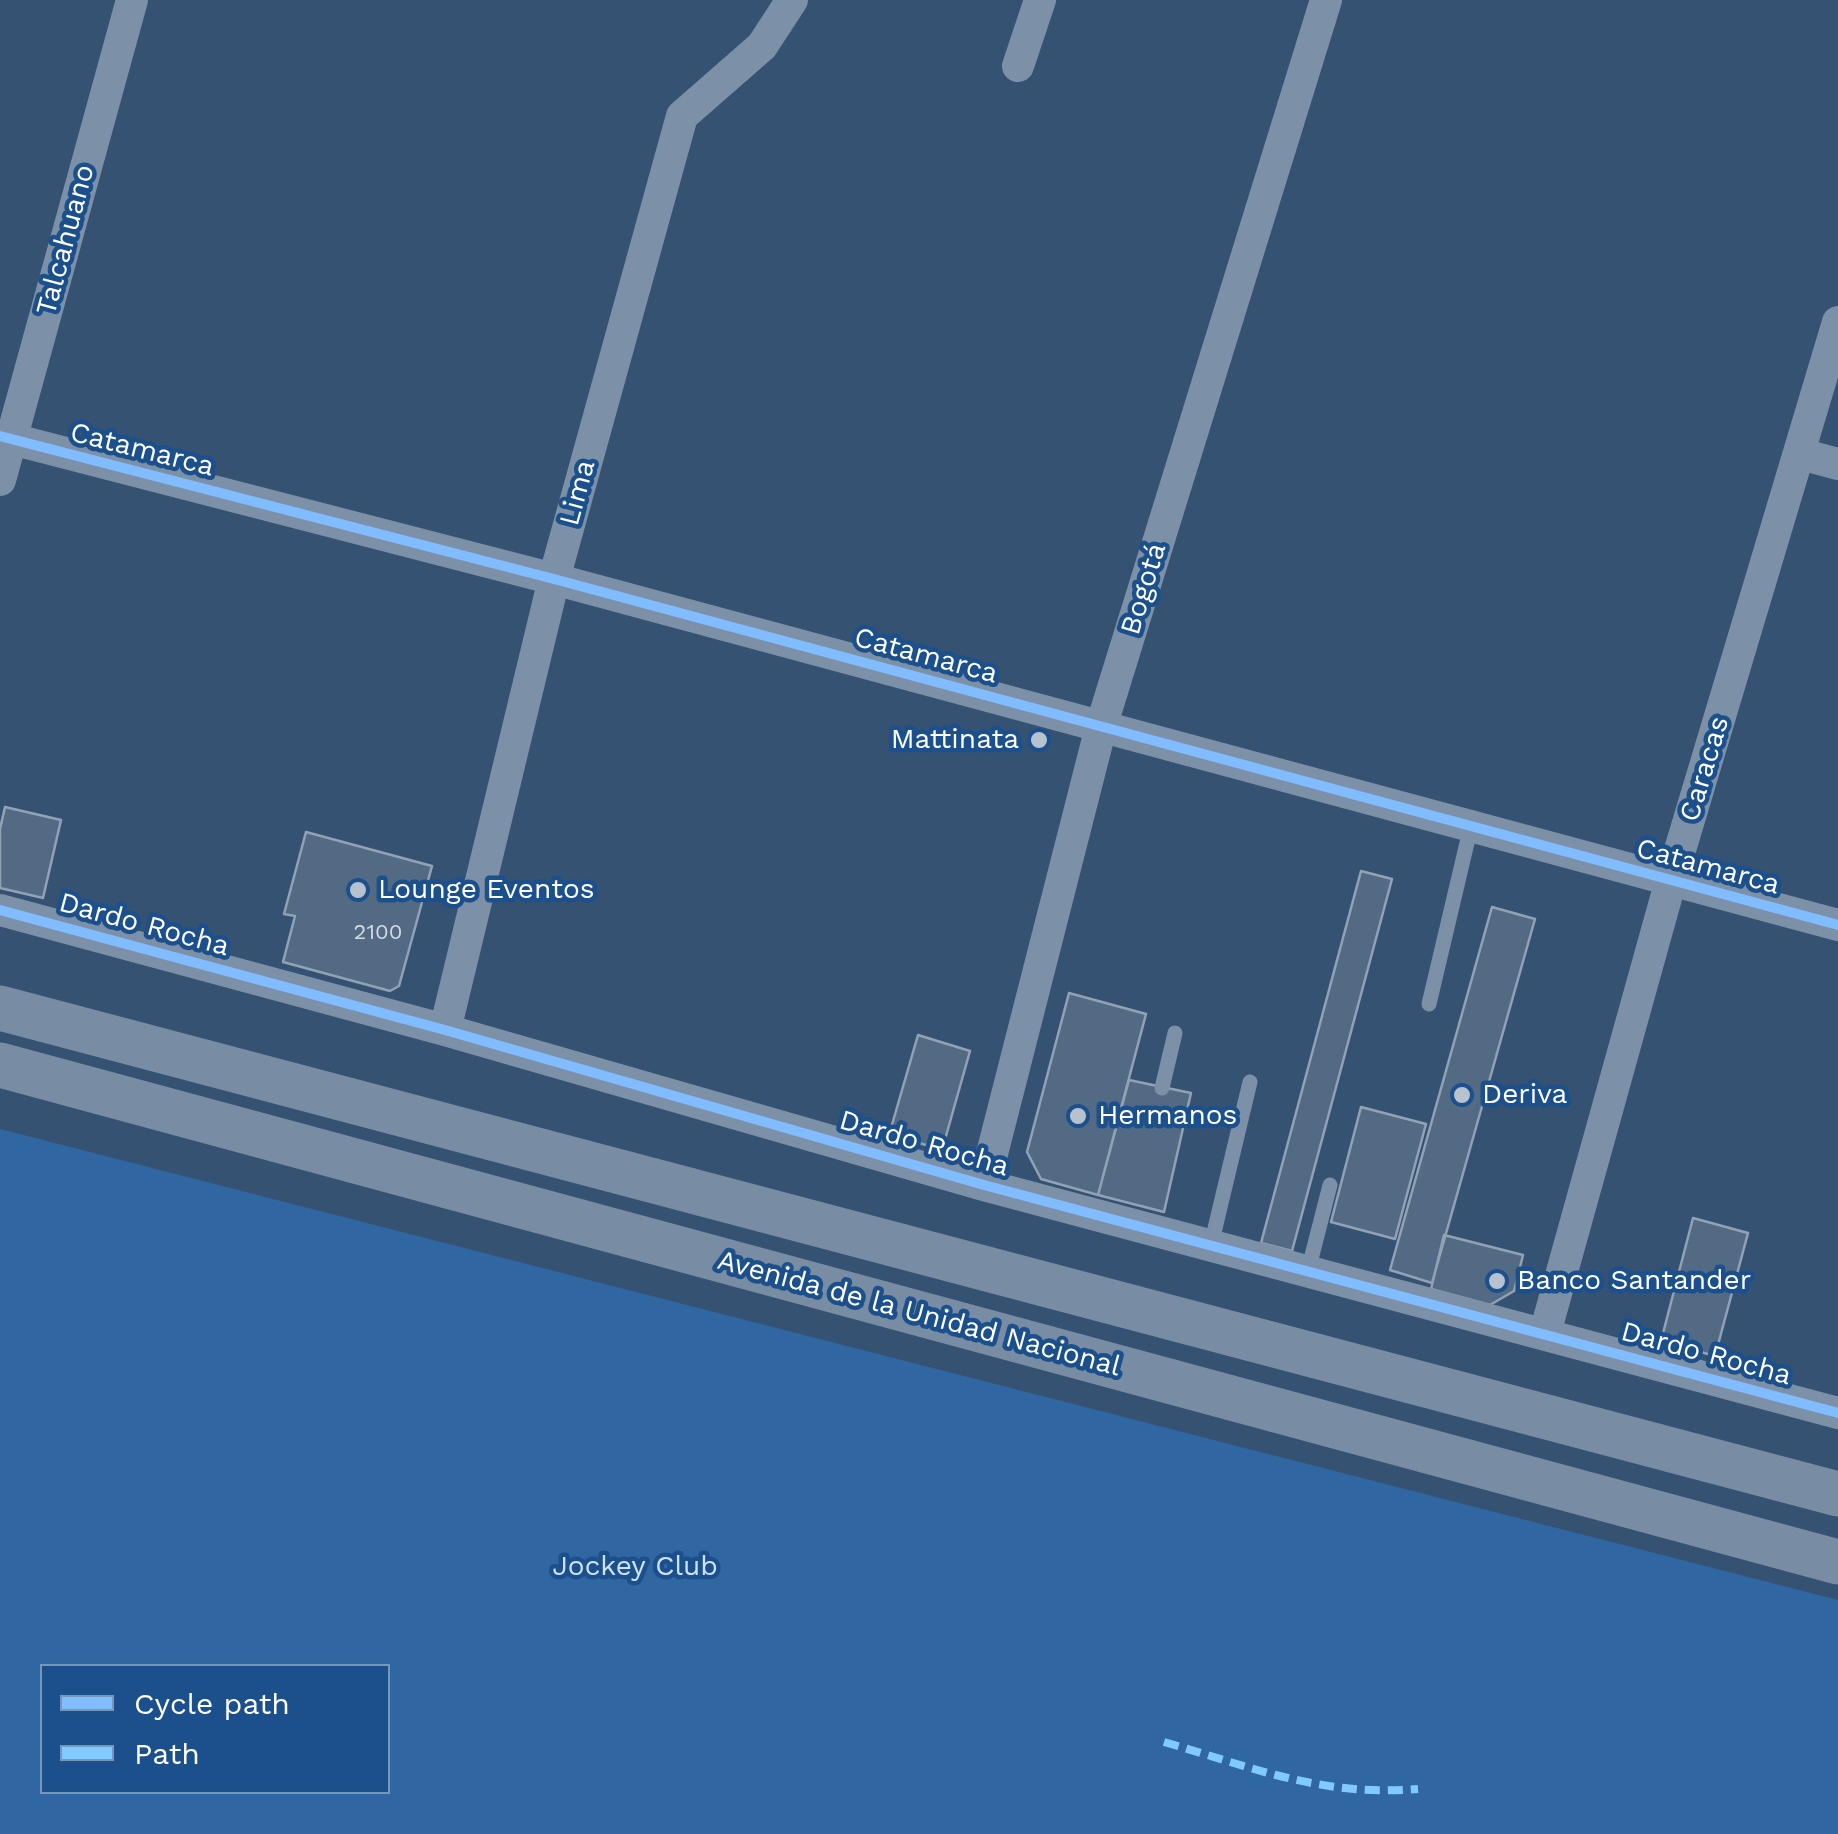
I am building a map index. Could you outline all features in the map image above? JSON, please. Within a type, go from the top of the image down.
[{"type":"main road","points":[[0,1008],[1838,1494]]},
{"type":"main road","name":"Avenida de la Unidad Nacional","points":[[0,1065],[1838,1562]]},
{"type":"street","name":"Talcahuano","points":[[0,480],[6,438],[132,0]]},
{"type":"street","name":"Lima","points":[[445,1030],[554,579],[682,116],[762,46],[792,0]]},
{"type":"street","points":[[1018,66],[1040,0]]},
{"type":"street","name":"Bogotá","points":[[984,1184],[1102,726],[1326,0]]},
{"type":"street","name":"Caracas","points":[[1545,1333],[1671,880],[1838,322]]},
{"type":"street","name":"Catamarca","points":[[6,438],[554,579],[1838,925]]},
{"type":"street","points":[[1801,454],[1838,464]]},
{"type":"street","name":"Dardo Rocha","points":[[0,910],[445,1030],[984,1184],[1128,1213],[1211,1245],[1838,1412]]},
{"type":"lane","points":[[1429,1004],[1471,826]]},
{"type":"lane","points":[[1162,1088],[1175,1033]]},
{"type":"lane","points":[[1211,1245],[1250,1082]]},
{"type":"lane","points":[[1308,1271],[1330,1185]]},
{"type":"green space","name":"Jockey Club","points":[[0,1129],[1838,1600],[1838,1834],[0,1834]]},
{"type":"building","points":[[5,807],[61,820],[43,898],[0,888],[0,829]]},
{"type":"building","name":"Lounge Eventos","points":[[306,832],[432,866],[399,986],[390,991],[283,962],[295,916],[284,914]]},
{"type":"building","points":[[1361,871],[1392,879],[1292,1251],[1261,1243]]},
{"type":"building","name":"Deriva","points":[[1492,907],[1535,919],[1432,1283],[1390,1270]]},
{"type":"building","name":"Hermanos","points":[[1069,993],[1146,1014],[1098,1195],[1041,1179],[1027,1152]]},
{"type":"building","points":[[918,1035],[970,1051],[946,1136],[926,1145],[889,1135]]},
{"type":"building","points":[[1129,1080],[1191,1093],[1164,1212],[1098,1195]]},
{"type":"building","points":[[1361,1107],[1426,1124],[1395,1239],[1331,1222]]},
{"type":"building","points":[[1693,1218],[1748,1233],[1715,1356],[1661,1341]]},
{"type":"building","points":[[1444,1235],[1523,1255],[1514,1291],[1490,1305],[1431,1289]]},
{"type":"marked path","points":[[1164,1742],[1320,1784],[1351,1789],[1418,1789]]},
{"type":"cycle path","points":[[0,436],[554,579],[1838,925]]},
{"type":"cycle path","points":[[0,910],[445,1030],[984,1185],[1838,1413]]},
{"type":"place","name":"Mattinata","points":[[1039,740]]},
{"type":"place","name":"Lounge Eventos","points":[[358,890]]},
{"type":"place","name":"Deriva","points":[[1462,1095]]},
{"type":"place","name":"Hermanos","points":[[1078,1116]]},
{"type":"place","name":"Banco Santander","points":[[1497,1281]]}]
